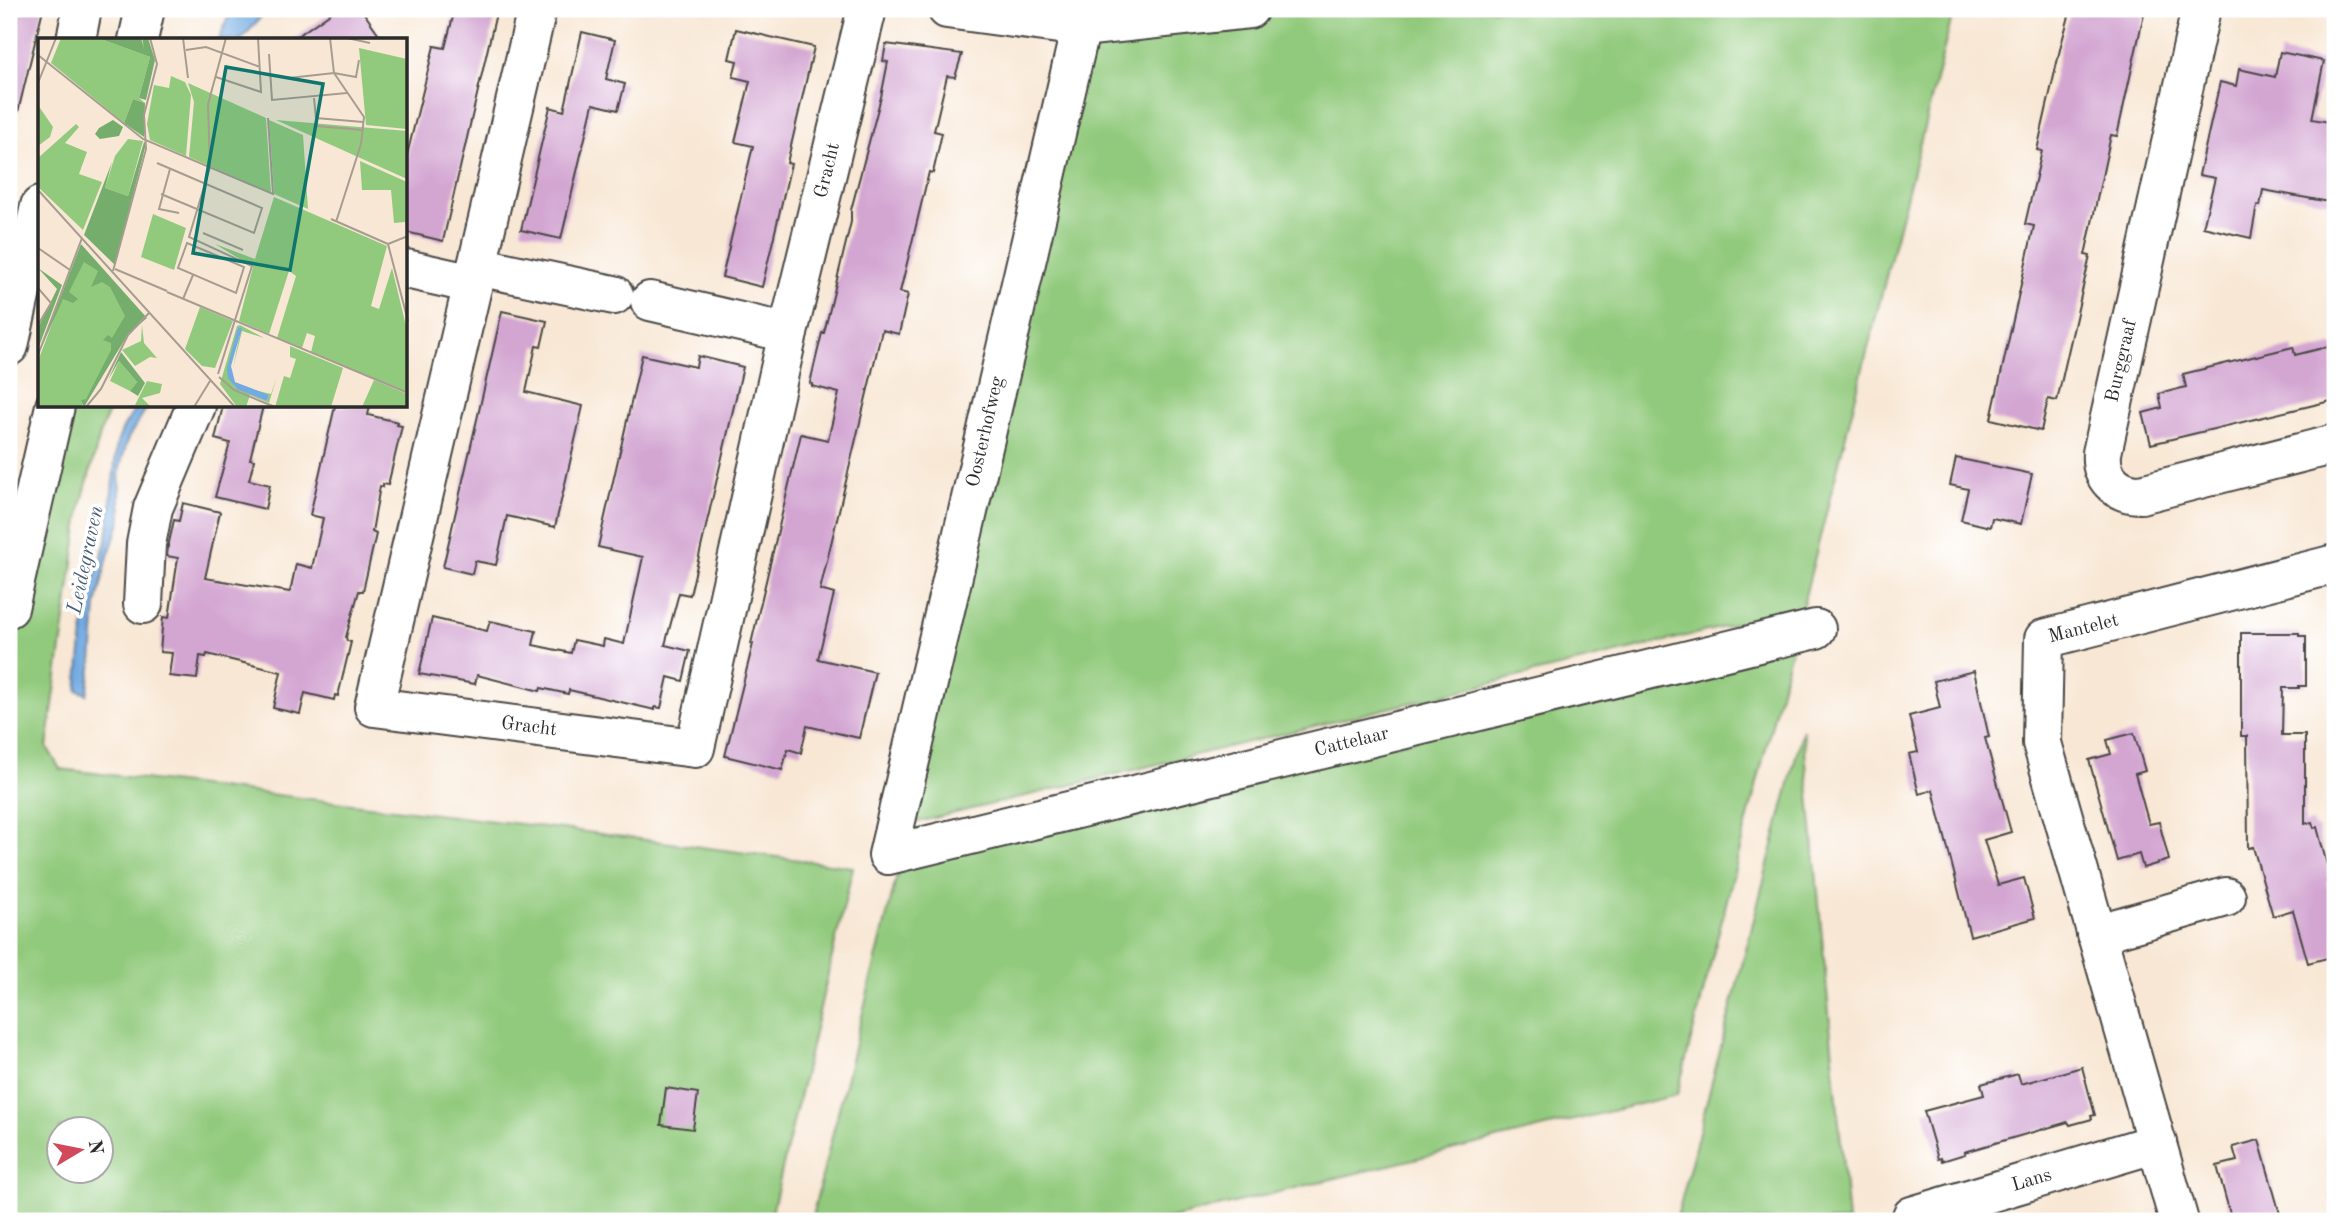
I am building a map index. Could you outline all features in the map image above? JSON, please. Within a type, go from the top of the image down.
[{"type":"street","points":[[76,38],[82,9]]},
{"type":"street","points":[[138,38],[145,9]]},
{"type":"street","name":"Gracht","points":[[537,9],[374,707],[695,748],[789,333],[867,9]]},
{"type":"street","points":[[947,9],[1083,18],[1249,9]]},
{"type":"street","name":"Burggraaf","points":[[2201,9],[2102,453],[2103,470],[2109,481],[2118,489],[2141,494],[2335,444]]},
{"type":"street","name":"Oosterhofweg","points":[[888,855],[1083,18]]},
{"type":"street","points":[[9,346],[18,268],[38,212]]},
{"type":"street","points":[[408,269],[475,275],[632,298],[789,333]]},
{"type":"street","points":[[9,608],[14,564],[54,408]]},
{"type":"street","points":[[143,604],[146,544],[153,508],[195,408]]},
{"type":"street","name":"Mantelet","points":[[2179,1221],[2042,743],[2044,639],[2335,564]]},
{"type":"street","name":"Cattelaar","points":[[888,855],[1816,629]]},
{"type":"street","points":[[2096,934],[2226,897]]},
{"type":"street","name":"Lans","points":[[1905,1220],[2157,1143]]},
{"type":"green space","points":[[1095,9],[1954,9],[1802,608],[902,826]]},
{"type":"green space","points":[[69,408],[110,408],[101,431],[81,505],[47,747],[60,769],[853,867],[770,1221],[9,1221],[9,666]]},
{"type":"green space","points":[[1792,646],[1677,1095],[1160,1221],[811,1221],[899,867]]},
{"type":"green space","points":[[1803,729],[1848,1221],[1676,1221]]},
{"type":"water","points":[[234,9],[268,9],[243,38],[220,38]]},
{"type":"water","points":[[136,408],[148,408],[128,438],[119,471],[121,520],[108,556],[96,606],[87,694],[77,690],[86,603],[107,539],[117,443]]},
{"type":"building","points":[[9,9],[43,9],[18,112],[9,111]]},
{"type":"building","points":[[336,9],[361,9],[382,38],[295,38]]},
{"type":"building","points":[[455,9],[497,9],[443,241],[408,232],[408,151],[434,46],[445,48]]},
{"type":"building","points":[[2071,9],[2145,9],[2117,136],[2111,135],[2085,255],[2090,256],[2057,401],[2048,399],[2041,431],[1991,419],[2034,226],[2025,224],[2042,151],[2037,150]]},
{"type":"building","points":[[736,29],[814,47],[787,163],[791,164],[762,287],[722,277],[753,146],[735,142],[750,81],[733,77],[737,61],[729,59]]},
{"type":"building","points":[[582,32],[615,40],[606,79],[625,84],[618,110],[593,104],[561,239],[521,230],[550,107],[564,111]]},
{"type":"building","points":[[886,44],[962,54],[955,77],[947,76],[934,131],[942,133],[933,173],[929,172],[900,292],[908,294],[899,334],[882,330],[820,590],[834,594],[818,659],[875,672],[859,738],[807,726],[801,753],[788,749],[782,770],[725,756],[801,434],[828,440],[839,393],[812,386],[810,383],[881,97],[888,62],[883,61]]},
{"type":"building","points":[[2280,52],[2324,61],[2312,119],[2335,123],[2329,147],[2335,148],[2335,203],[2263,190],[2260,206],[2257,205],[2251,238],[2203,227],[2215,178],[2199,175],[2220,82],[2236,86],[2239,69],[2275,77]]},
{"type":"building","points":[[502,311],[547,321],[541,347],[536,346],[526,392],[583,406],[555,527],[507,516],[496,565],[475,561],[472,574],[443,567]]},
{"type":"building","points":[[2335,345],[2335,400],[2151,444],[2143,413],[2162,408],[2159,394],[2186,387],[2183,374],[2293,347],[2295,355]]},
{"type":"building","points":[[642,355],[696,367],[698,356],[743,367],[690,595],[679,593],[665,645],[690,651],[683,681],[668,677],[661,708],[655,707],[655,710],[569,690],[568,694],[541,688],[540,691],[477,675],[475,684],[419,674],[432,618],[487,631],[490,621],[536,631],[533,645],[571,653],[574,640],[603,646],[604,639],[624,644],[643,557],[598,547]]},
{"type":"building","points":[[223,408],[263,408],[250,459],[254,460],[249,480],[270,485],[265,509],[215,497],[230,443],[215,439]]},
{"type":"building","points":[[335,408],[370,408],[368,415],[398,422],[397,425],[402,426],[388,485],[380,486],[372,532],[376,534],[363,591],[359,591],[346,637],[347,641],[351,642],[338,696],[335,695],[334,700],[305,693],[300,714],[273,708],[281,672],[207,654],[206,657],[200,656],[197,679],[169,676],[172,653],[160,652],[163,617],[169,618],[178,558],[167,556],[174,520],[179,521],[183,503],[220,512],[205,578],[290,592],[296,564],[312,568],[323,518],[310,515]]},
{"type":"building","points":[[1956,458],[2032,474],[2021,524],[1992,518],[1990,527],[1961,520],[1968,489],[1950,485]]},
{"type":"building","points":[[2241,633],[2299,633],[2299,636],[2306,636],[2306,686],[2283,688],[2282,735],[2305,735],[2305,824],[2312,822],[2314,828],[2317,827],[2331,880],[2327,881],[2335,911],[2335,956],[2308,963],[2293,910],[2273,916],[2253,847],[2248,848],[2247,736],[2241,736]]},
{"type":"building","points":[[1974,671],[1989,737],[1985,738],[2011,832],[1984,840],[1998,885],[2024,878],[2035,918],[1970,936],[1933,790],[1919,794],[1909,754],[1918,752],[1909,716],[1940,708],[1934,681]]},
{"type":"building","points":[[2134,733],[2145,771],[2135,774],[2149,824],[2159,822],[2169,860],[2143,868],[2139,854],[2117,861],[2089,760],[2111,754],[2107,740]]},
{"type":"building","points":[[2082,1067],[2095,1115],[2091,1116],[2092,1119],[2070,1125],[2068,1122],[1942,1161],[1941,1158],[1938,1159],[1924,1111],[1984,1095],[1981,1084],[2018,1074],[2021,1084]]},
{"type":"building","points":[[666,1088],[698,1093],[693,1129],[661,1125]]},
{"type":"building","points":[[2259,1140],[2282,1221],[2232,1221],[2217,1166],[2237,1161],[2233,1147]]},
{"type":"water label","name":"Leidegraven","points":[[86,560]]}]
